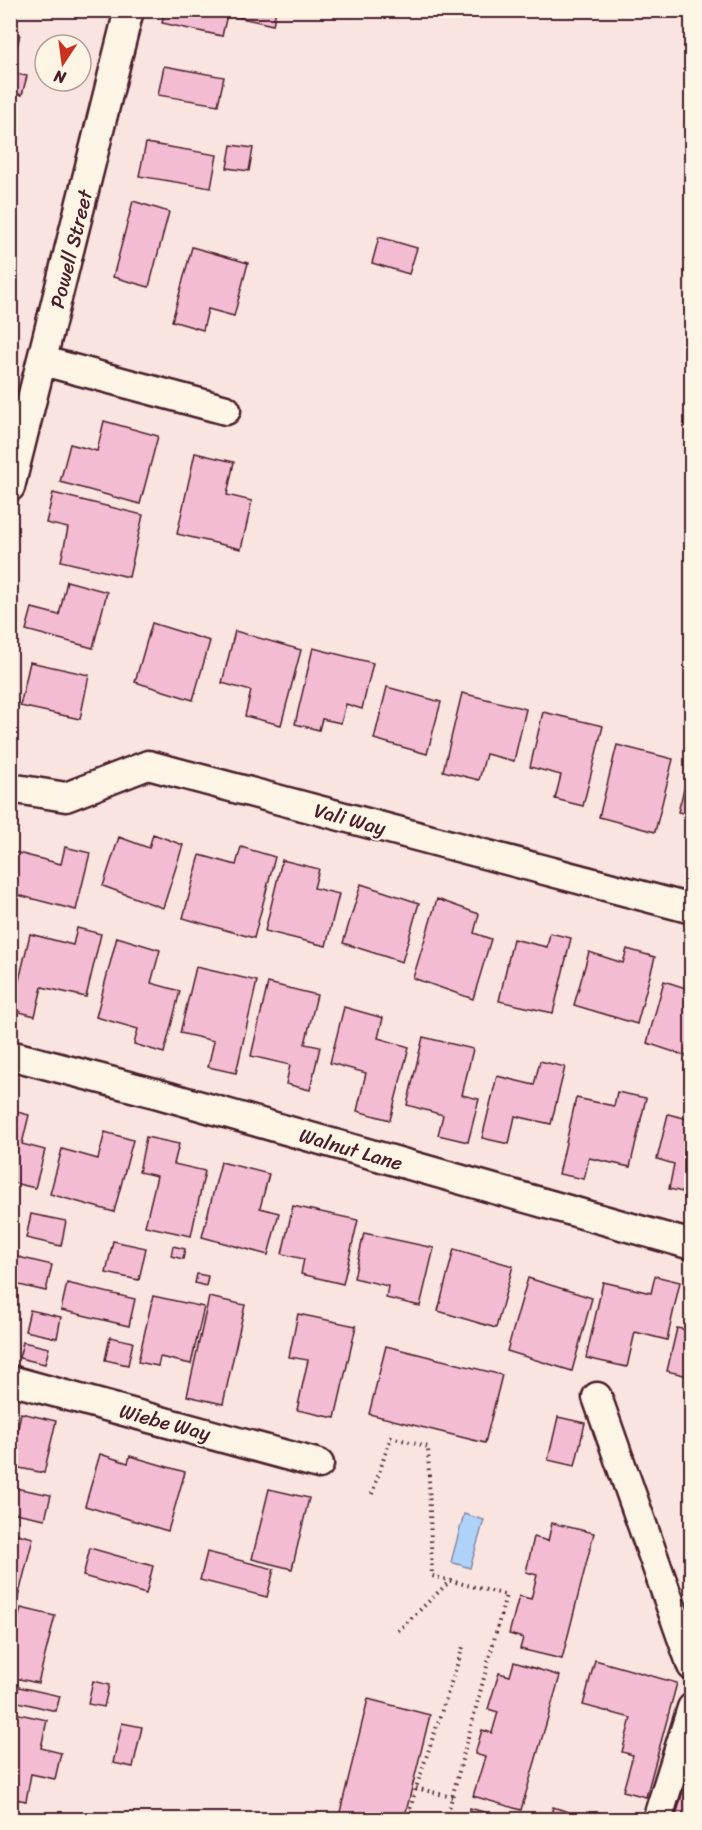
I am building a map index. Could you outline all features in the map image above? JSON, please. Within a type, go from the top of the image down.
[{"type":"street","name":"Powell Street","points":[[10,487],[129,10]]},
{"type":"street","points":[[43,361],[226,410]]},
{"type":"street","name":"Vali Way","points":[[10,788],[66,796],[148,765],[692,909]]},
{"type":"street","name":"Walnut Lane","points":[[10,1055],[692,1245]]},
{"type":"street","name":"Wiebe Way","points":[[10,1380],[319,1464]]},
{"type":"street","points":[[597,1397],[692,1666]]},
{"type":"street","points":[[657,1820],[692,1708]]},
{"type":"path","points":[[372,1494],[392,1437],[428,1447],[432,1576],[506,1595],[446,1820]]},
{"type":"path","points":[[399,1631],[450,1581]]},
{"type":"path","points":[[407,1820],[463,1647]]},
{"type":"path","points":[[416,1788],[452,1797]]},
{"type":"water","points":[[464,1514],[484,1520],[470,1568],[451,1562]]},
{"type":"building","points":[[165,10],[276,10],[273,25],[227,15],[222,36],[162,23]]},
{"type":"building","points":[[10,32],[20,34],[11,73],[27,76],[22,95],[10,92]]},
{"type":"building","points":[[164,66],[224,77],[218,105],[158,95]]},
{"type":"building","points":[[146,143],[217,155],[211,188],[139,176]]},
{"type":"building","points":[[231,145],[253,148],[249,171],[227,168]]},
{"type":"building","points":[[133,201],[169,212],[149,287],[113,277]]},
{"type":"building","points":[[379,237],[417,248],[409,274],[372,263]]},
{"type":"building","points":[[192,247],[248,263],[234,316],[208,309],[203,330],[172,321]]},
{"type":"building","points":[[104,421],[158,436],[140,504],[60,482],[70,444],[97,451]]},
{"type":"building","points":[[195,453],[234,462],[227,495],[252,501],[241,549],[177,534]]},
{"type":"building","points":[[53,493],[143,515],[129,577],[61,561],[68,528],[46,523]]},
{"type":"building","points":[[67,581],[107,592],[93,648],[26,630],[32,608],[59,615]]},
{"type":"building","points":[[152,623],[210,641],[193,700],[135,682]]},
{"type":"building","points":[[235,631],[301,650],[281,725],[245,716],[251,691],[222,683]]},
{"type":"building","points":[[313,648],[373,663],[362,709],[346,704],[341,723],[322,719],[319,730],[295,724]]},
{"type":"building","points":[[30,662],[89,675],[80,719],[20,706]]},
{"type":"building","points":[[387,687],[441,702],[427,754],[374,739]]},
{"type":"building","points":[[462,693],[526,709],[514,761],[486,754],[479,780],[443,771]]},
{"type":"building","points":[[543,712],[603,726],[583,806],[555,799],[561,775],[530,767]]},
{"type":"building","points":[[617,745],[673,759],[655,832],[599,817]]},
{"type":"building","points":[[692,759],[692,815],[678,812]]},
{"type":"building","points":[[153,834],[183,845],[163,908],[103,886],[119,837],[149,848]]},
{"type":"building","points":[[65,847],[90,853],[76,910],[10,893],[10,851],[61,864]]},
{"type":"building","points":[[241,847],[275,857],[254,938],[183,918],[200,855],[236,865]]},
{"type":"building","points":[[282,860],[319,869],[314,888],[339,894],[326,946],[265,931]]},
{"type":"building","points":[[361,884],[419,903],[402,962],[343,943]]},
{"type":"building","points":[[437,899],[479,914],[474,933],[491,939],[473,999],[413,978]]},
{"type":"building","points":[[77,928],[101,934],[86,997],[42,987],[35,1016],[12,1010],[30,934],[73,945]]},
{"type":"building","points":[[550,933],[571,938],[553,1013],[499,1001],[513,939],[547,947]]},
{"type":"building","points":[[117,937],[160,950],[151,983],[180,991],[164,1053],[134,1044],[138,1029],[96,1017]]},
{"type":"building","points":[[627,949],[655,957],[637,1024],[574,1005],[589,952],[623,963]]},
{"type":"building","points":[[196,967],[257,981],[236,1073],[208,1067],[214,1041],[180,1033]]},
{"type":"building","points":[[664,981],[692,990],[692,1058],[647,1043]]},
{"type":"building","points":[[268,983],[317,995],[305,1044],[320,1047],[310,1090],[286,1084],[290,1065],[251,1056]]},
{"type":"building","points":[[344,1007],[383,1018],[378,1038],[409,1047],[390,1120],[357,1111],[366,1073],[330,1063]]},
{"type":"building","points":[[423,1037],[473,1049],[462,1095],[479,1099],[468,1142],[438,1135],[443,1115],[407,1105]]},
{"type":"building","points":[[540,1061],[565,1067],[551,1124],[515,1116],[509,1144],[482,1138],[497,1076],[534,1085]]},
{"type":"building","points":[[617,1092],[646,1098],[630,1167],[589,1158],[584,1179],[559,1174],[576,1098],[614,1106]]},
{"type":"building","points":[[10,1110],[29,1115],[22,1144],[45,1150],[35,1188],[10,1182]]},
{"type":"building","points":[[668,1114],[692,1120],[692,1194],[669,1189],[674,1164],[657,1159]]},
{"type":"building","points":[[105,1132],[133,1140],[114,1212],[50,1194],[62,1149],[98,1159]]},
{"type":"building","points":[[146,1137],[179,1144],[174,1164],[205,1171],[191,1236],[145,1226],[157,1176],[139,1172]]},
{"type":"building","points":[[221,1162],[269,1174],[260,1208],[279,1213],[268,1255],[202,1237]]},
{"type":"building","points":[[293,1206],[358,1220],[343,1284],[301,1274],[304,1259],[282,1254]]},
{"type":"building","points":[[31,1214],[66,1221],[61,1246],[26,1238]]},
{"type":"building","points":[[364,1233],[434,1248],[420,1306],[386,1298],[388,1286],[354,1278]]},
{"type":"building","points":[[113,1241],[146,1248],[139,1280],[106,1273]]},
{"type":"building","points":[[173,1246],[185,1249],[183,1259],[171,1256]]},
{"type":"building","points":[[454,1249],[513,1266],[496,1328],[438,1311]]},
{"type":"building","points":[[10,1255],[52,1265],[46,1291],[10,1283]]},
{"type":"building","points":[[197,1274],[208,1276],[206,1286],[195,1283]]},
{"type":"building","points":[[655,1276],[680,1282],[667,1340],[635,1332],[627,1367],[586,1358],[603,1282],[651,1293]]},
{"type":"building","points":[[528,1278],[592,1298],[572,1371],[507,1351]]},
{"type":"building","points":[[67,1283],[135,1299],[129,1326],[61,1310]]},
{"type":"building","points":[[153,1296],[204,1307],[191,1364],[160,1357],[158,1366],[138,1362]]},
{"type":"building","points":[[209,1297],[245,1305],[223,1404],[187,1396]]},
{"type":"building","points":[[30,1310],[61,1317],[57,1338],[25,1331]]},
{"type":"building","points":[[298,1314],[356,1326],[335,1418],[297,1410],[308,1360],[289,1357]]},
{"type":"building","points":[[677,1328],[692,1331],[692,1377],[667,1371]]},
{"type":"building","points":[[110,1337],[133,1342],[128,1365],[105,1360]]},
{"type":"building","points":[[23,1342],[49,1348],[45,1364],[19,1358]]},
{"type":"building","points":[[386,1346],[502,1375],[485,1443],[369,1414]]},
{"type":"building","points":[[21,1413],[56,1421],[44,1473],[10,1466]]},
{"type":"building","points":[[558,1417],[585,1423],[575,1466],[548,1460]]},
{"type":"building","points":[[100,1454],[128,1463],[130,1456],[185,1472],[168,1531],[85,1506]]},
{"type":"building","points":[[10,1487],[51,1495],[45,1519],[10,1512]]},
{"type":"building","points":[[269,1489],[309,1498],[292,1569],[252,1559]]},
{"type":"building","points":[[552,1523],[594,1533],[562,1659],[520,1649],[523,1638],[509,1634],[519,1596],[531,1599],[537,1575],[526,1572],[534,1537],[548,1541]]},
{"type":"building","points":[[10,1532],[33,1538],[15,1610],[10,1609]]},
{"type":"building","points":[[90,1548],[153,1566],[146,1594],[83,1576]]},
{"type":"building","points":[[207,1552],[274,1569],[267,1597],[200,1580]]},
{"type":"building","points":[[21,1608],[55,1616],[38,1683],[10,1677],[10,1649]]},
{"type":"building","points":[[595,1660],[677,1683],[646,1797],[623,1791],[633,1755],[622,1752],[631,1718],[583,1705]]},
{"type":"building","points":[[514,1662],[560,1676],[521,1810],[473,1796],[485,1757],[475,1754],[482,1730],[492,1733],[498,1712],[488,1709],[499,1673],[510,1676]]},
{"type":"building","points":[[93,1681],[109,1685],[104,1707],[88,1704]]},
{"type":"building","points":[[10,1685],[60,1696],[56,1711],[10,1700]]},
{"type":"building","points":[[368,1699],[430,1715],[404,1820],[338,1820]]},
{"type":"building","points":[[10,1712],[47,1720],[41,1748],[61,1753],[55,1779],[31,1774],[26,1801],[10,1798]]},
{"type":"building","points":[[122,1723],[142,1727],[133,1767],[113,1763]]},
{"type":"building","points":[[692,1758],[692,1820],[675,1820]]},
{"type":"building","points":[[553,1807],[593,1820],[550,1820]]},
{"type":"building","points":[[470,1808],[511,1820],[467,1820]]}]
